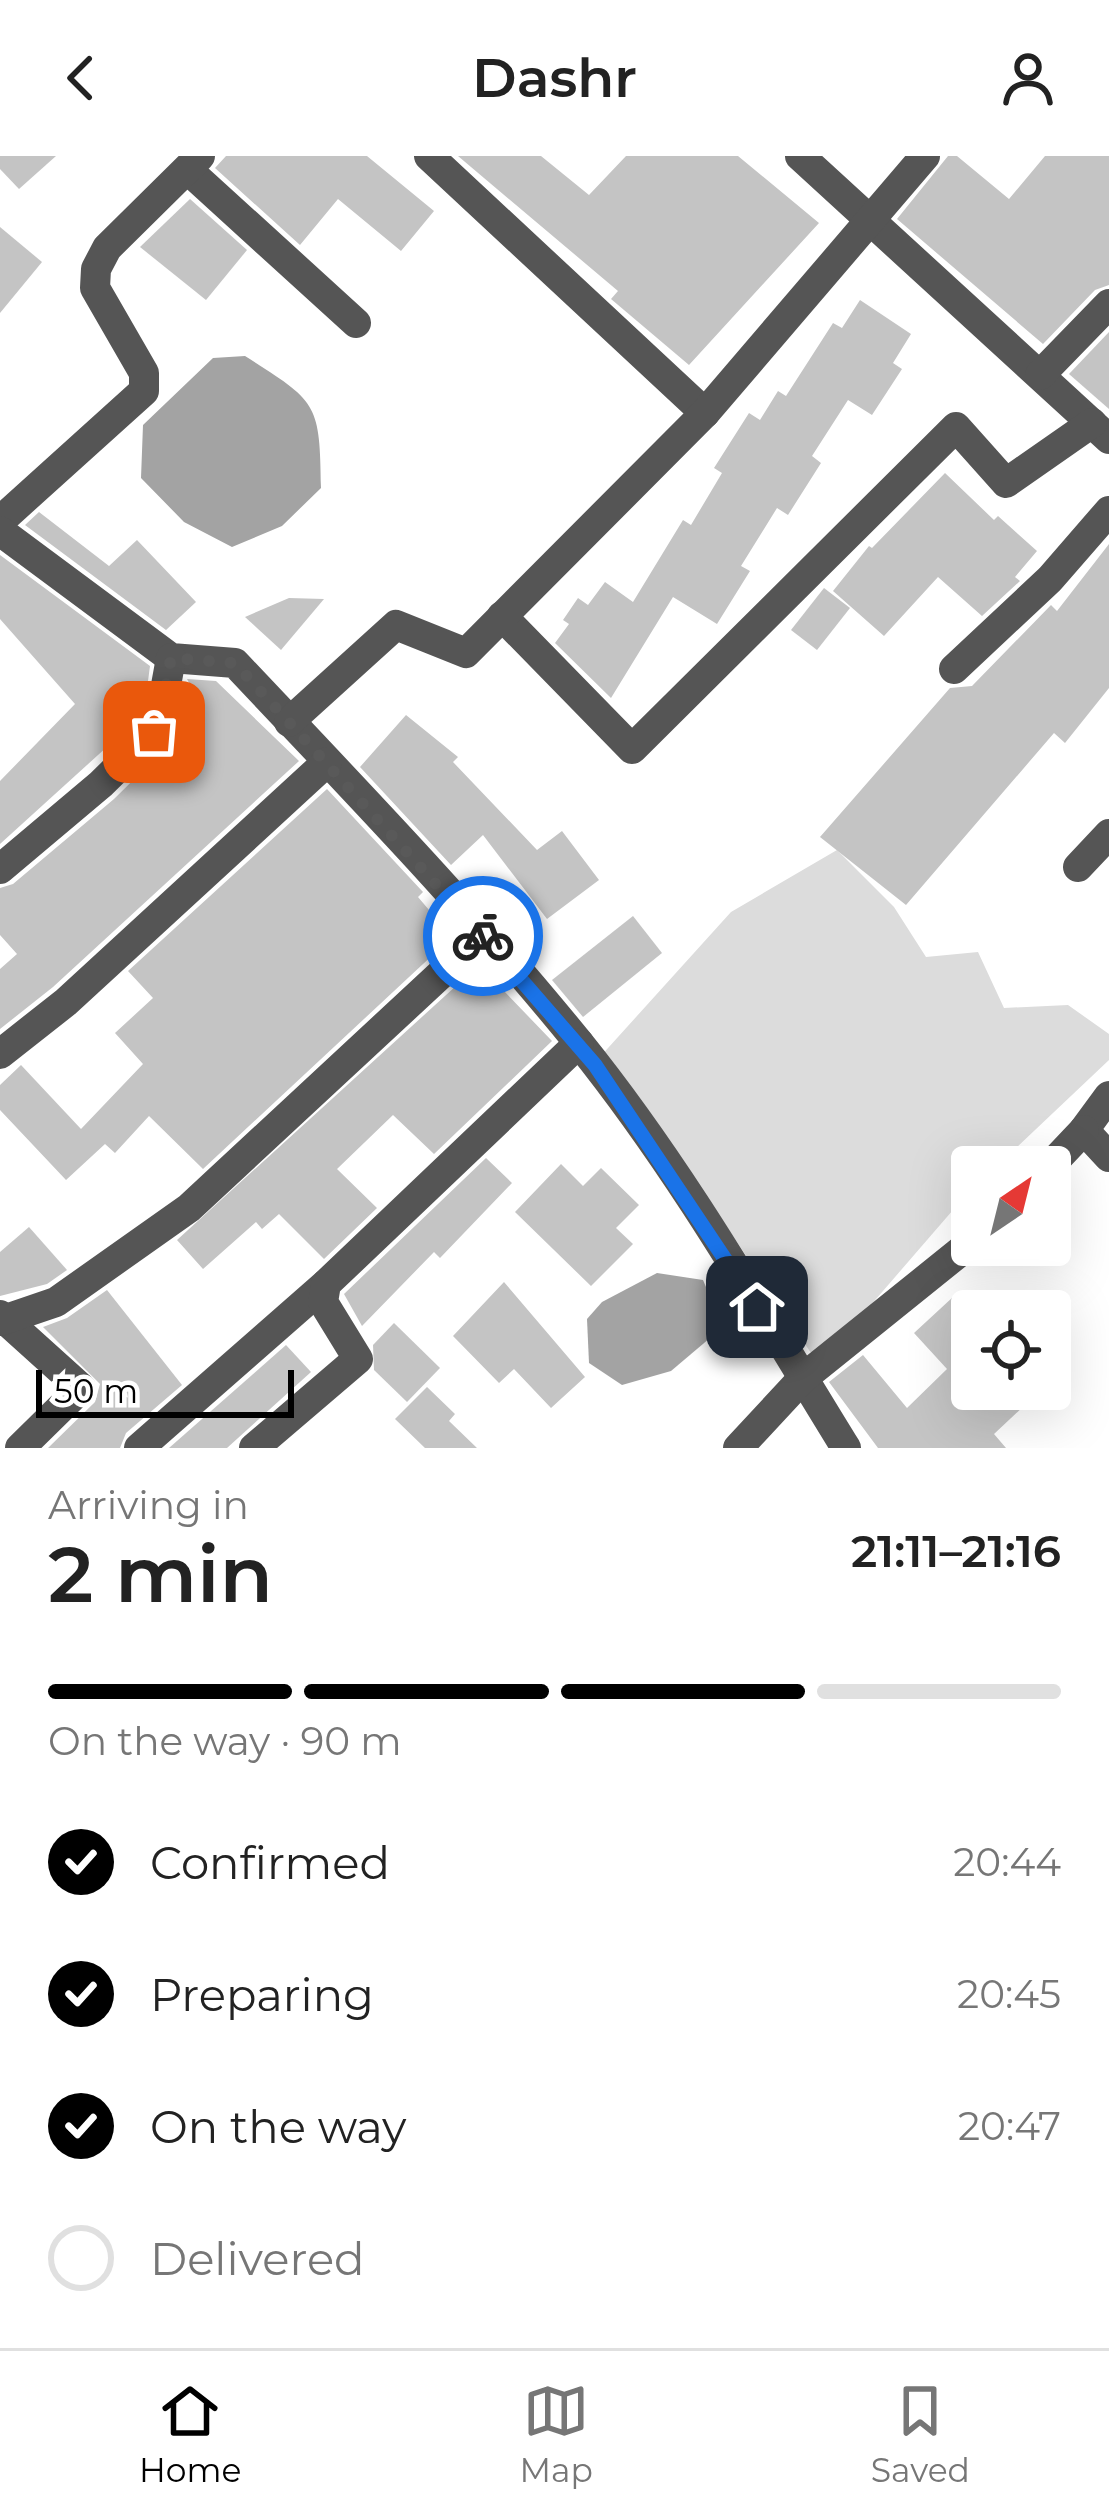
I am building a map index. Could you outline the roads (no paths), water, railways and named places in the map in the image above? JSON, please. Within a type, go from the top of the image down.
[{"type":"street","points":[[429,156],[705,413]]},
{"type":"street","points":[[502,616],[632,749],[956,427],[1006,483],[1100,431],[800,156]]},
{"type":"street","points":[[290,722],[397,625],[466,652],[705,413],[925,156]]},
{"type":"street","points":[[0,520],[144,391],[143,373],[94,288],[96,269],[107,248],[194,163],[356,323]]},
{"type":"street","points":[[1040,375],[1109,304]]},
{"type":"street","points":[[954,669],[1050,579],[1109,511]]},
{"type":"street","points":[[0,531],[171,658],[235,663],[327,762],[578,1043],[643,1130],[846,1448]]},
{"type":"street","points":[[0,869],[101,784],[180,706],[165,691],[171,658]]},
{"type":"street","points":[[0,1054],[66,1002],[327,762]]},
{"type":"street","points":[[1078,867],[1109,834]]},
{"type":"street","points":[[2,1319],[56,1302],[189,1208],[482,935]]},
{"type":"street","points":[[140,1448],[326,1284],[578,1043]]},
{"type":"street","points":[[1068,1146],[1109,1096]]},
{"type":"street","points":[[1084,1130],[1109,1157]]},
{"type":"street","points":[[738,1448],[803,1378],[951,1259]]},
{"type":"street","points":[[260,1446],[358,1360],[323,1302],[326,1284]]},
{"type":"street","points":[[2,1319],[81,1388],[20,1448]]}]
